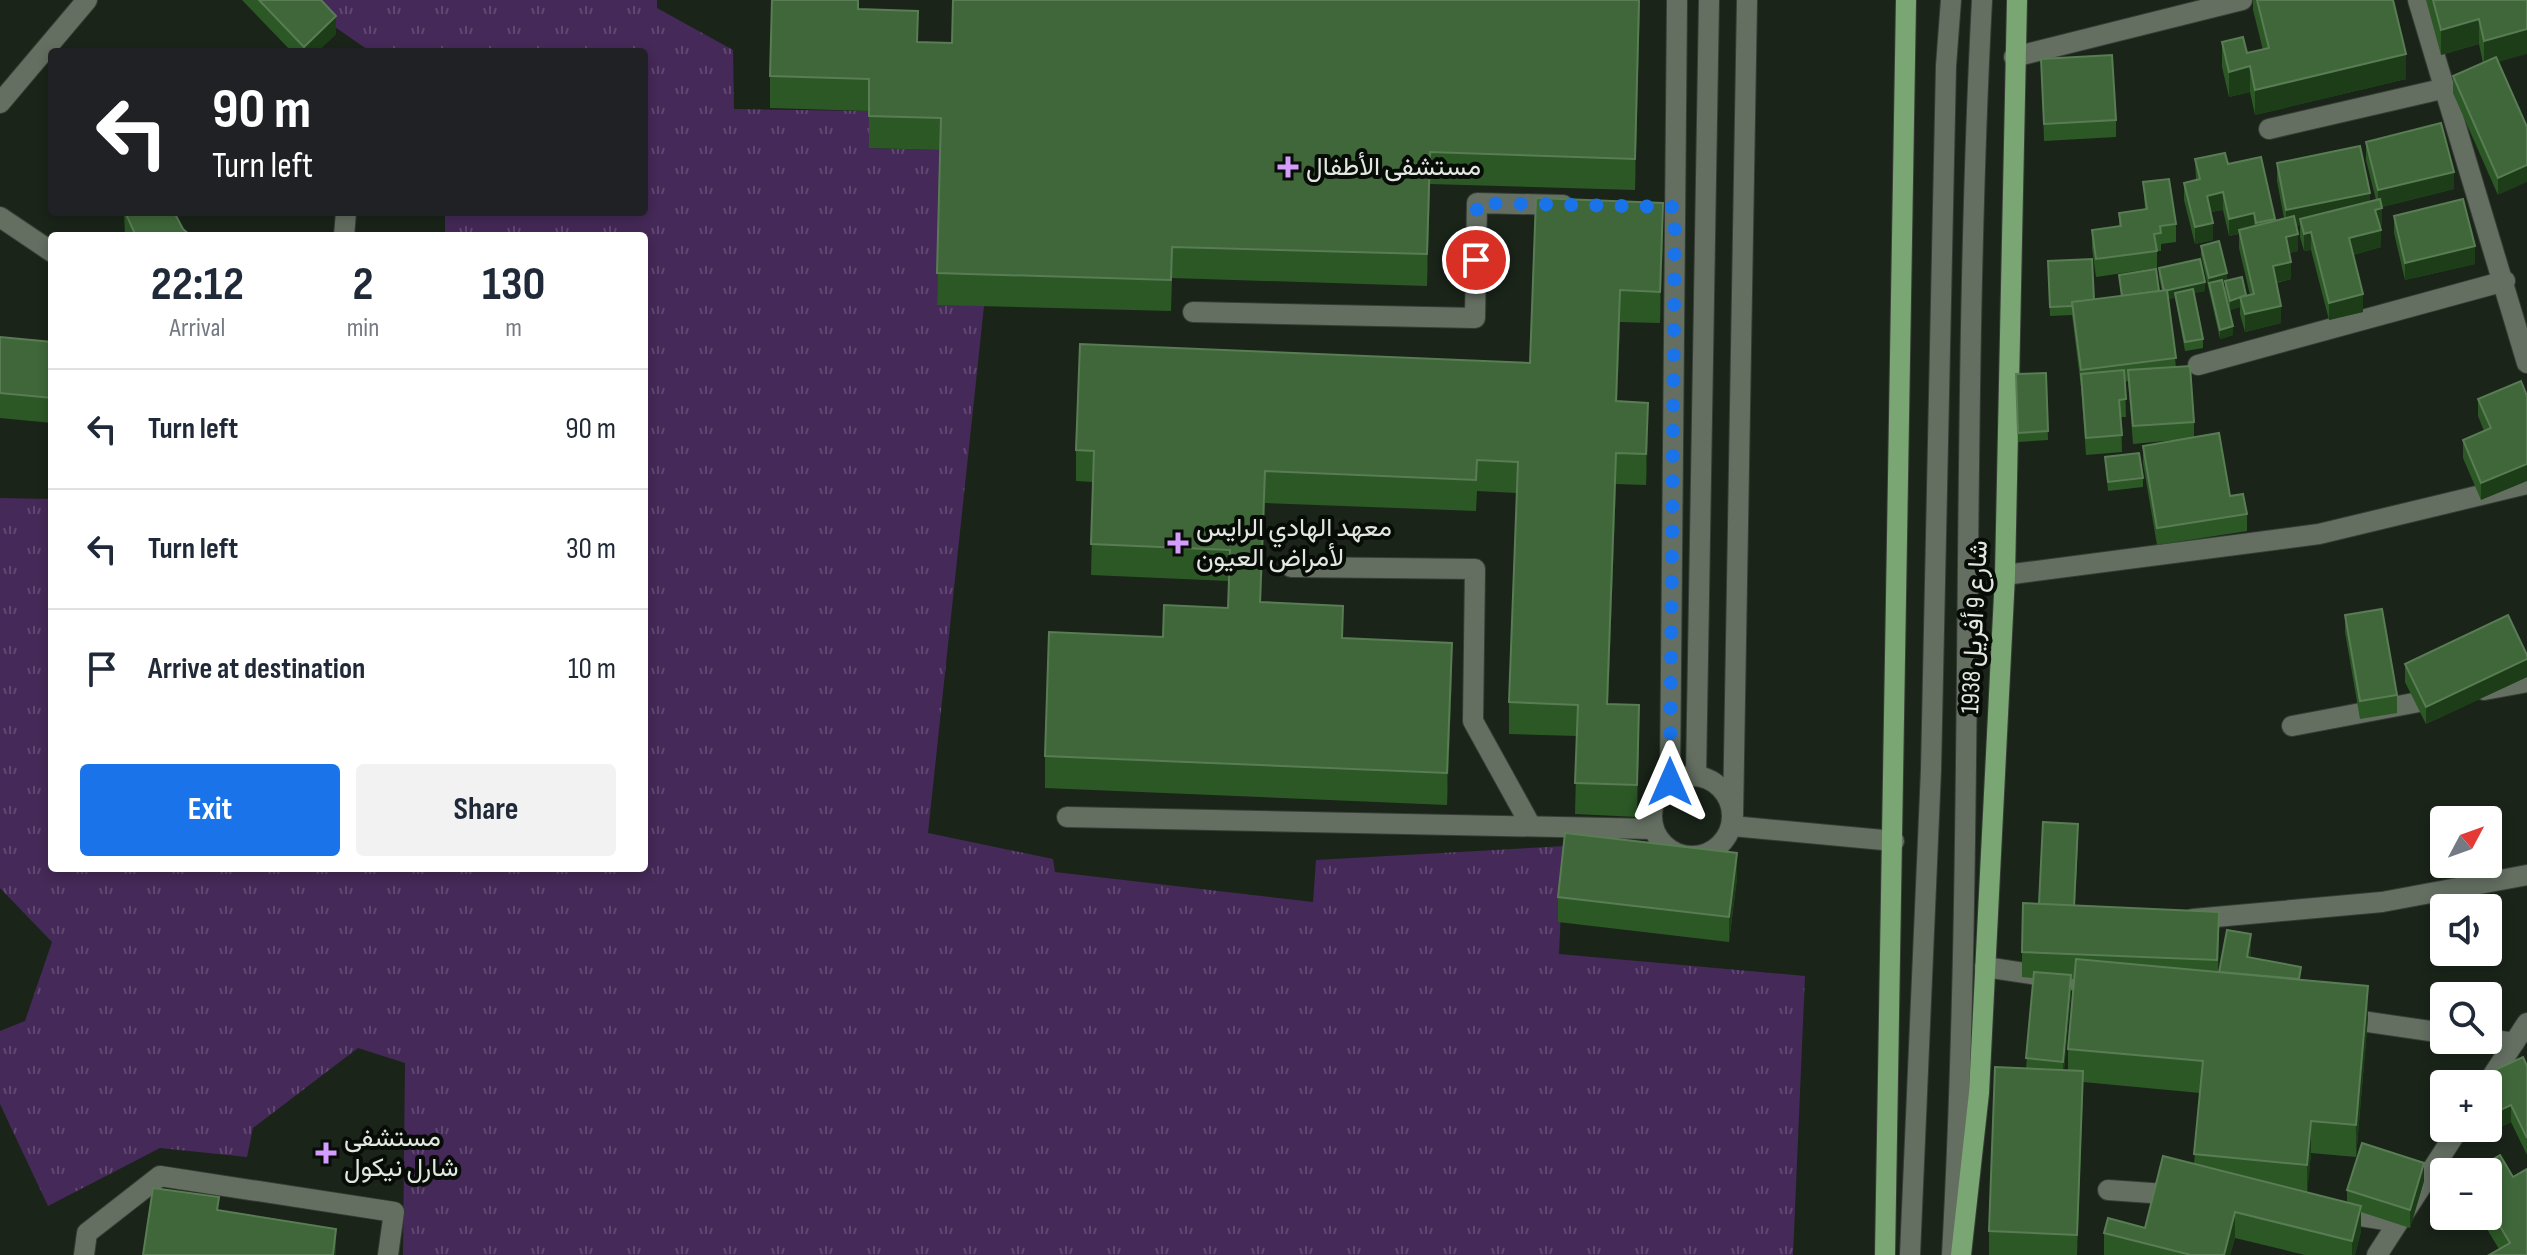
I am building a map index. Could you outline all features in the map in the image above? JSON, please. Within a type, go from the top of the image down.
[{"type":"main road","points":[[1885,1255],[1906,0]]},
{"type":"main road","name":"شارع 9 أفريل 1938","points":[[1961,1255],[1979,1093],[2005,575],[2017,0]]},
{"type":"street","points":[[4,92],[87,0]]},
{"type":"street","points":[[1670,782],[1667,207],[1677,0]]},
{"type":"street","points":[[1696,776],[1709,0]]},
{"type":"street","points":[[1732,821],[1730,802],[1722,788],[1696,776],[1670,782],[1659,792],[1652,810],[1653,829],[1660,841],[1671,851],[1691,857],[1705,856],[1721,845],[1732,821],[1747,0]]},
{"type":"street","name":"شارع 9 أفريل 1938","points":[[1910,1255],[1931,770],[1946,66],[1951,0]]},
{"type":"street","name":"شارع 9 أفريل 1938","points":[[1952,1255],[1961,1091],[1963,768],[1982,0]]},
{"type":"street","points":[[2014,57],[2242,0]]},
{"type":"street","points":[[2418,0],[2505,281],[2527,363]]},
{"type":"street","points":[[2269,129],[2446,88]]},
{"type":"street","points":[[1193,312],[1475,318],[1477,203],[1583,205]]},
{"type":"street","points":[[0,217],[48,249]]},
{"type":"street","points":[[2198,365],[2505,281]]},
{"type":"street","points":[[2005,575],[2319,534],[2527,484]]},
{"type":"street","points":[[1291,567],[1475,569],[1473,721],[1531,826]]},
{"type":"street","points":[[2292,726],[2527,682]]},
{"type":"street","points":[[1067,817],[1653,829]]},
{"type":"street","points":[[1732,821],[1831,838],[1894,841]]},
{"type":"street","points":[[2179,920],[2382,902],[2527,875]]},
{"type":"street","points":[[1985,967],[2112,985]]},
{"type":"street","points":[[2318,1015],[2430,1031]]},
{"type":"street","points":[[2496,1070],[2527,1023]]},
{"type":"street","points":[[2502,1041],[2514,1043]]},
{"type":"street","points":[[2377,1255],[2450,1142]]},
{"type":"street","points":[[84,1255],[87,1233],[160,1176],[394,1212],[388,1255]]},
{"type":"street","points":[[2108,1190],[2196,1196]]},
{"type":"street","points":[[2313,1208],[2398,1222]]},
{"type":"green space","points":[[296,0],[657,0],[657,8],[733,50],[734,109],[869,111],[869,148],[941,150],[937,304],[984,306],[928,833],[1053,859],[1055,872],[1313,902],[1316,860],[1564,846],[1559,954],[1805,976],[1793,1255],[403,1255],[405,1063],[358,1048],[253,1128],[247,1157],[160,1148],[48,1206],[0,1104],[0,1031],[25,1021],[52,942],[0,888],[0,498],[48,499],[48,872],[648,872],[648,232],[445,232],[445,216],[648,216],[648,48],[365,48]]},
{"type":"building","points":[[259,0],[321,0],[336,16],[304,47]]},
{"type":"building","name":"مستشفى الأطفال","points":[[772,0],[858,0],[858,9],[918,11],[917,42],[952,43],[953,0],[1639,0],[1635,159],[1430,152],[1427,254],[1172,247],[1171,280],[937,273],[941,118],[869,116],[869,79],[770,76]]},
{"type":"building","points":[[2257,0],[2393,0],[2406,54],[2255,90],[2250,66],[2229,72],[2222,42],[2243,37],[2247,53],[2269,48]]},
{"type":"building","points":[[2433,0],[2527,0],[2527,29],[2484,41],[2479,19],[2441,30]]},
{"type":"building","points":[[2112,55],[2116,120],[2044,124],[2041,59]]},
{"type":"building","points":[[2496,57],[2527,127],[2527,165],[2498,178],[2453,76]]},
{"type":"building","points":[[2441,123],[2454,172],[2378,190],[2366,142]]},
{"type":"building","points":[[2360,146],[2370,193],[2286,210],[2277,163]]},
{"type":"building","points":[[2225,153],[2228,164],[2261,157],[2275,219],[2256,223],[2254,213],[2229,219],[2223,192],[2207,196],[2213,223],[2195,227],[2184,183],[2200,179],[2195,159]]},
{"type":"building","points":[[2169,179],[2176,224],[2160,226],[2161,233],[2154,234],[2157,251],[2096,259],[2092,230],[2121,226],[2119,213],[2147,209],[2143,182]]},
{"type":"building","name":"معهد الهادي الرايس لأمراض العيون","points":[[1536,198],[1663,203],[1660,292],[1620,290],[1616,401],[1648,403],[1646,454],[1616,453],[1607,704],[1639,705],[1637,785],[1575,783],[1578,705],[1509,702],[1518,462],[1477,460],[1476,480],[1265,471],[1260,602],[1343,606],[1342,638],[1452,643],[1447,773],[1045,756],[1049,632],[1163,637],[1164,605],[1228,608],[1230,550],[1091,544],[1094,451],[1076,450],[1080,344],[1530,363]]},
{"type":"building","points":[[2380,199],[2382,208],[2375,210],[2381,230],[2349,238],[2363,294],[2329,303],[2311,232],[2304,234],[2300,219]]},
{"type":"building","points":[[2463,199],[2475,246],[2405,263],[2394,216]]},
{"type":"building","points":[[127,216],[176,216],[186,232],[134,232]]},
{"type":"building","points":[[2294,216],[2298,234],[2286,237],[2291,262],[2273,266],[2281,306],[2245,314],[2240,297],[2254,294],[2239,230]]},
{"type":"building","points":[[2219,241],[2227,273],[2209,278],[2201,246]]},
{"type":"building","points":[[2092,259],[2094,300],[2072,302],[2072,306],[2050,307],[2048,261]]},
{"type":"building","points":[[2200,259],[2205,282],[2164,291],[2159,268]]},
{"type":"building","points":[[2156,269],[2159,291],[2122,296],[2119,275]]},
{"type":"building","points":[[2242,277],[2246,295],[2230,301],[2225,281]]},
{"type":"building","points":[[2222,280],[2233,326],[2220,330],[2209,283]]},
{"type":"building","points":[[2193,289],[2203,339],[2185,342],[2175,293]]},
{"type":"building","points":[[2167,290],[2176,358],[2081,370],[2072,302]]},
{"type":"building","points":[[0,337],[48,342],[48,398],[0,393]]},
{"type":"building","points":[[2190,366],[2194,422],[2133,426],[2128,370]]},
{"type":"building","points":[[2124,370],[2126,399],[2119,400],[2122,435],[2086,438],[2081,374]]},
{"type":"building","points":[[2046,373],[2048,431],[2018,433],[2016,374]]},
{"type":"building","points":[[2521,381],[2527,396],[2527,464],[2481,483],[2463,440],[2491,428],[2478,399]]},
{"type":"building","points":[[2219,433],[2230,496],[2243,494],[2247,514],[2157,528],[2143,446]]},
{"type":"building","points":[[2139,453],[2143,478],[2108,482],[2105,457]]},
{"type":"building","points":[[2382,609],[2397,695],[2360,701],[2345,615]]},
{"type":"building","points":[[2508,615],[2527,659],[2426,707],[2405,664]]},
{"type":"building","points":[[2043,822],[2078,824],[2074,906],[2039,904]]},
{"type":"building","points":[[1565,833],[1737,853],[1729,917],[1558,897]]},
{"type":"building","points":[[2023,903],[2219,912],[2217,960],[2022,952]]},
{"type":"building","points":[[2227,930],[2251,934],[2247,957],[2301,967],[2299,979],[2219,972]]},
{"type":"building","points":[[2076,959],[2368,986],[2356,1125],[2311,1121],[2307,1165],[2194,1154],[2203,1061],[2068,1049]]},
{"type":"building","points":[[2034,972],[2071,975],[2063,1062],[2026,1058]]},
{"type":"building","points":[[2523,1057],[2527,1066],[2527,1138],[2511,1105],[2502,1109],[2502,1070],[2495,1070]]},
{"type":"building","points":[[1995,1067],[2083,1071],[2077,1235],[1989,1231]]},
{"type":"building","points":[[2362,1143],[2424,1163],[2410,1210],[2347,1190]]},
{"type":"building","points":[[2163,1156],[2361,1206],[2352,1241],[2235,1212],[2224,1255],[2191,1255],[2104,1233],[2108,1218],[2145,1228]]},
{"type":"building","points":[[2502,1158],[2513,1177],[2527,1169],[2527,1255],[2489,1255],[2510,1243],[2502,1230]]},
{"type":"building","points":[[153,1188],[219,1197],[217,1210],[336,1229],[333,1255],[143,1255]]},
{"type":"place","name":"مستشفى الأطفال","points":[[1288,167]]},
{"type":"place","name":"معهد الهادي الرايس لأمراض العيون","points":[[1178,543]]},
{"type":"place","name":"مستشفى شارل نيكول","points":[[326,1153]]},
{"type":"route","points":[[1476,260],[1477,203],[1675,207],[1670,782]]}]
